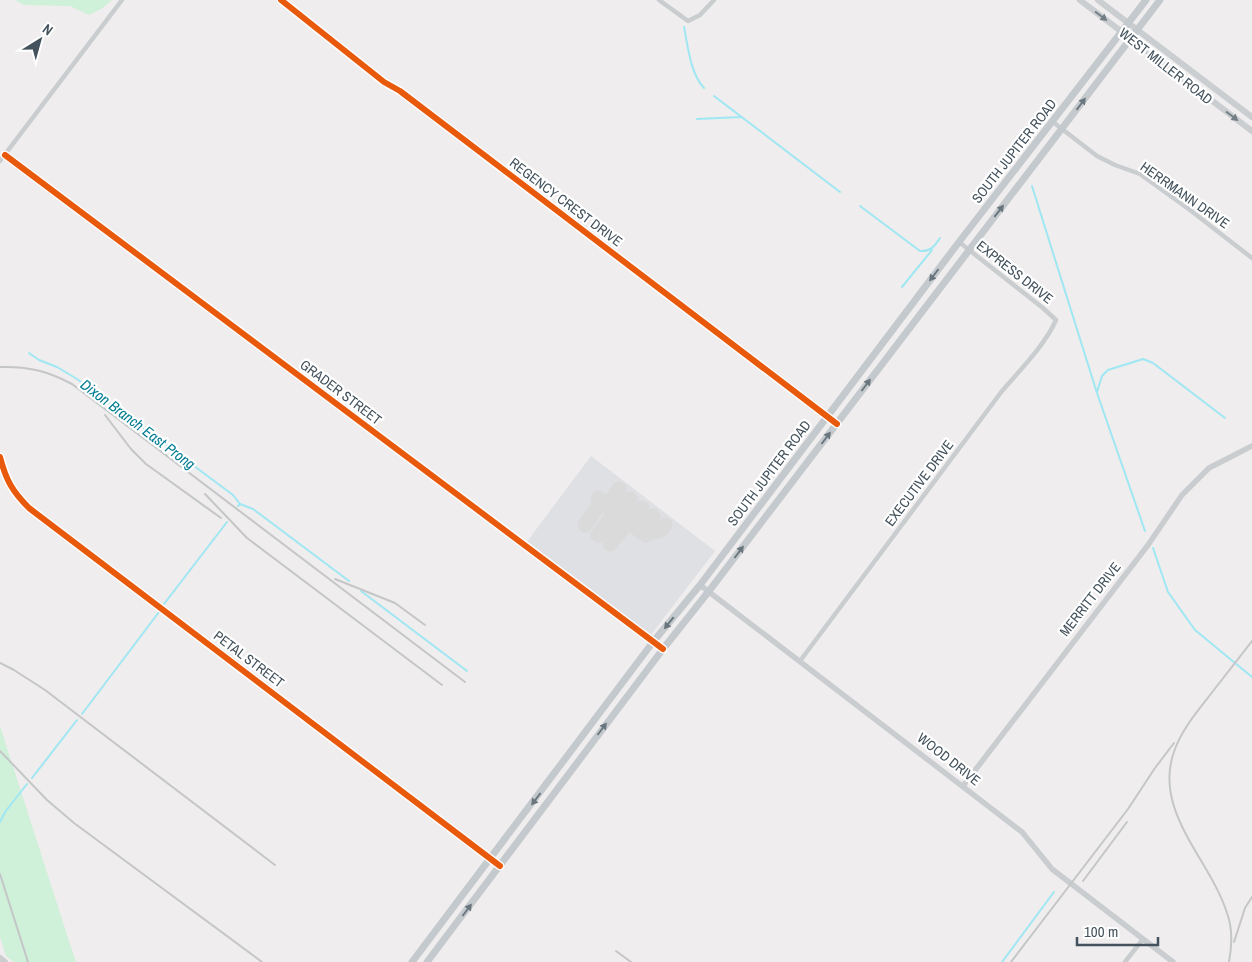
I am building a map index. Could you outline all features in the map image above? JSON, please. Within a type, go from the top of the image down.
[{"type":"main road","name":"WEST MILLER ROAD","points":[[1080,0],[1252,131]]},
{"type":"main road","name":"WEST MILLER ROAD","points":[[1098,0],[1252,117]]},
{"type":"main road","name":"SOUTH JUPITER ROAD","points":[[412,962],[653,642],[700,585],[959,242],[1146,0]]},
{"type":"main road","name":"SOUTH JUPITER ROAD","points":[[427,962],[663,649],[709,592],[1160,0]]},
{"type":"main road","points":[[908,309],[918,317]]},
{"type":"main road","points":[[440,924],[451,932]]},
{"type":"main road","points":[[0,958],[5,962]]},
{"type":"street","points":[[0,161],[122,0]]},
{"type":"street","name":"REGENCY CREST DRIVE","points":[[281,0],[384,82],[400,91],[837,424]]},
{"type":"street","points":[[659,0],[688,20],[700,16],[714,0]]},
{"type":"street","name":"HERRMANN DRIVE","points":[[1053,122],[1097,156],[1114,165],[1140,174],[1252,258]]},
{"type":"street","name":"GRADER STREET","points":[[5,155],[663,649]]},
{"type":"street","name":"EXPRESS DRIVE","points":[[959,242],[1056,320]]},
{"type":"street","name":"EXECUTIVE DRIVE","points":[[800,660],[1002,391],[1053,327],[1056,320]]},
{"type":"street","name":"MERRITT DRIVE","points":[[964,786],[1144,550],[1182,496],[1209,468],[1252,446]]},
{"type":"street","name":"PETAL STREET","points":[[0,457],[8,483],[28,508],[500,866]]},
{"type":"street","name":"WOOD DRIVE","points":[[700,585],[1022,832],[1052,869],[1173,962]]},
{"type":"street","points":[[1125,962],[1142,939]]},
{"type":"shaded area","points":[[591,456],[715,551],[650,636],[526,543]]},
{"type":"green space","points":[[15,0],[112,0],[101,9],[89,15],[70,6],[24,5]]},
{"type":"green space","points":[[0,726],[76,962],[14,962],[6,956],[0,937]]},
{"type":"waterway","points":[[684,27],[693,67],[699,82],[704,88]]},
{"type":"waterway","points":[[714,96],[840,192]]},
{"type":"waterway","points":[[697,119],[742,117]]},
{"type":"waterway","points":[[1032,186],[1097,393],[1145,531]]},
{"type":"waterway","points":[[860,206],[920,251],[927,251],[932,248],[940,238]]},
{"type":"waterway","points":[[902,287],[932,250]]},
{"type":"waterway","name":"Dixon Branch East Prong","points":[[29,353],[77,379],[233,495],[240,504],[238,506]]},
{"type":"waterway","points":[[1097,392],[1102,376],[1108,370],[1143,359],[1153,363],[1225,418]]},
{"type":"waterway","name":"Dixon Branch East Prong","points":[[240,504],[253,509],[349,581]]},
{"type":"waterway","name":"Dixon Branch East Prong","points":[[164,604],[227,522]]},
{"type":"waterway","points":[[1153,548],[1168,592],[1195,630],[1252,677]]},
{"type":"waterway","name":"Dixon Branch East Prong","points":[[361,591],[467,671]]},
{"type":"waterway","name":"Dixon Branch East Prong","points":[[82,714],[159,612]]},
{"type":"waterway","name":"Dixon Branch East Prong","points":[[32,778],[77,720]]},
{"type":"waterway","name":"Dixon Branch East Prong","points":[[0,822],[5,812],[27,784]]},
{"type":"waterway","points":[[1002,962],[1054,892]]},
{"type":"taxiway","points":[[605,505],[608,505],[619,489]]},
{"type":"taxiway","points":[[598,498],[646,535],[651,532],[660,531],[665,525]]},
{"type":"taxiway","points":[[617,514],[620,513],[630,499]]},
{"type":"taxiway","points":[[585,525],[601,502]]},
{"type":"taxiway","points":[[629,522],[642,508]]},
{"type":"taxiway","points":[[598,535],[614,511]]},
{"type":"taxiway","points":[[640,531],[643,530],[653,516]]},
{"type":"taxiway","points":[[610,544],[626,524],[626,520]]},
{"type":"railway","points":[[0,367],[20,367],[37,370],[72,384],[465,682]]},
{"type":"railway","points":[[105,415],[131,449],[146,464],[221,518]]},
{"type":"railway","points":[[205,494],[247,538],[442,685]]},
{"type":"railway","points":[[335,579],[395,603],[425,625]]},
{"type":"railway","points":[[1229,962],[1231,950],[1229,919],[1219,893],[1176,813],[1171,793],[1170,771],[1175,749],[1186,727],[1252,641]]},
{"type":"railway","points":[[0,663],[45,690],[275,865]]},
{"type":"railway","points":[[1011,962],[1128,809],[1174,743]]},
{"type":"railway","points":[[0,751],[47,800],[74,823],[262,962]]},
{"type":"railway","points":[[1083,881],[1127,822]]},
{"type":"railway","points":[[0,874],[28,962]]},
{"type":"railway","points":[[1234,942],[1245,908],[1252,897]]},
{"type":"railway","points":[[616,951],[631,962]]},
{"type":"cycle path","points":[[281,0],[384,82],[400,91],[837,424]]},
{"type":"cycle path","points":[[5,155],[663,649]]},
{"type":"cycle path","points":[[0,457],[10,485],[29,508],[500,866]]}]
